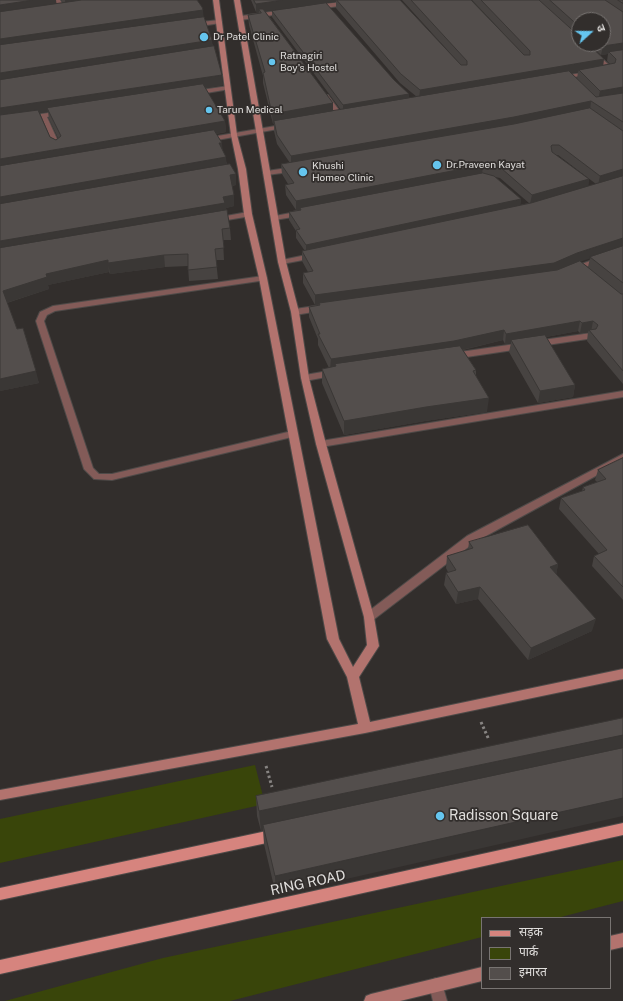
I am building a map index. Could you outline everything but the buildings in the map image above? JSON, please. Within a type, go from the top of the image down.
[{"type":"main road","name":"RING ROAD","points":[[0,967],[623,829]]},
{"type":"main road","points":[[0,894],[286,832]]},
{"type":"street","points":[[57,0],[63,10]]},
{"type":"street","points":[[216,0],[219,22],[218,53],[228,88],[238,170],[263,278],[332,639],[353,677],[365,728]]},
{"type":"street","points":[[237,0],[282,262],[294,312],[305,378],[321,444],[369,617],[373,646],[353,677]]},
{"type":"street","points":[[307,9],[372,0]]},
{"type":"street","points":[[329,6],[333,11]]},
{"type":"street","points":[[55,11],[70,9]]},
{"type":"street","points":[[241,18],[293,10]]},
{"type":"street","points":[[264,14],[269,20]]},
{"type":"street","points":[[187,26],[219,22]]},
{"type":"street","points":[[574,82],[565,77],[611,70],[592,52]]},
{"type":"street","points":[[600,59],[607,58]]},
{"type":"street","points":[[189,93],[228,88]]},
{"type":"street","points":[[323,93],[338,117],[349,116]]},
{"type":"street","points":[[21,119],[66,112]]},
{"type":"street","points":[[43,116],[57,148]]},
{"type":"street","points":[[195,142],[297,124]]},
{"type":"street","points":[[267,173],[305,167]]},
{"type":"street","points":[[275,218],[306,212]]},
{"type":"street","points":[[209,221],[248,214]]},
{"type":"street","points":[[561,274],[579,266],[623,251]]},
{"type":"street","points":[[282,262],[321,254]]},
{"type":"street","points":[[579,266],[590,275]]},
{"type":"street","points":[[263,278],[53,309],[43,314],[40,321],[89,469],[97,477],[112,477],[292,434]]},
{"type":"street","points":[[294,312],[334,306]]},
{"type":"street","points":[[444,357],[591,336]]},
{"type":"street","points":[[305,378],[343,372]]},
{"type":"street","points":[[321,444],[623,394]]},
{"type":"street","points":[[369,617],[471,539],[623,457]]},
{"type":"street","points":[[0,795],[365,728],[623,674]]},
{"type":"street","points":[[611,943],[623,940]]},
{"type":"street","points":[[371,1001],[481,974]]},
{"type":"street","points":[[436,985],[440,1001]]},
{"type":"green space","points":[[255,765],[265,804],[0,863],[0,819]]},
{"type":"green space","points":[[623,860],[623,901],[561,917],[481,917],[481,937],[230,1001],[5,1001],[163,958]]},
{"type":"place","name":"Dr Patel Clinic","points":[[204,37]]},
{"type":"place","name":"Ratnagiri Boy's Hostel","points":[[272,62]]},
{"type":"place","name":"Tarun Medical","points":[[209,110]]},
{"type":"place","name":"Dr.Praveen Kayat","points":[[437,165]]},
{"type":"place","name":"Khushi Homeo Clinic","points":[[303,172]]},
{"type":"place","name":"Radisson Square","points":[[440,816]]}]
